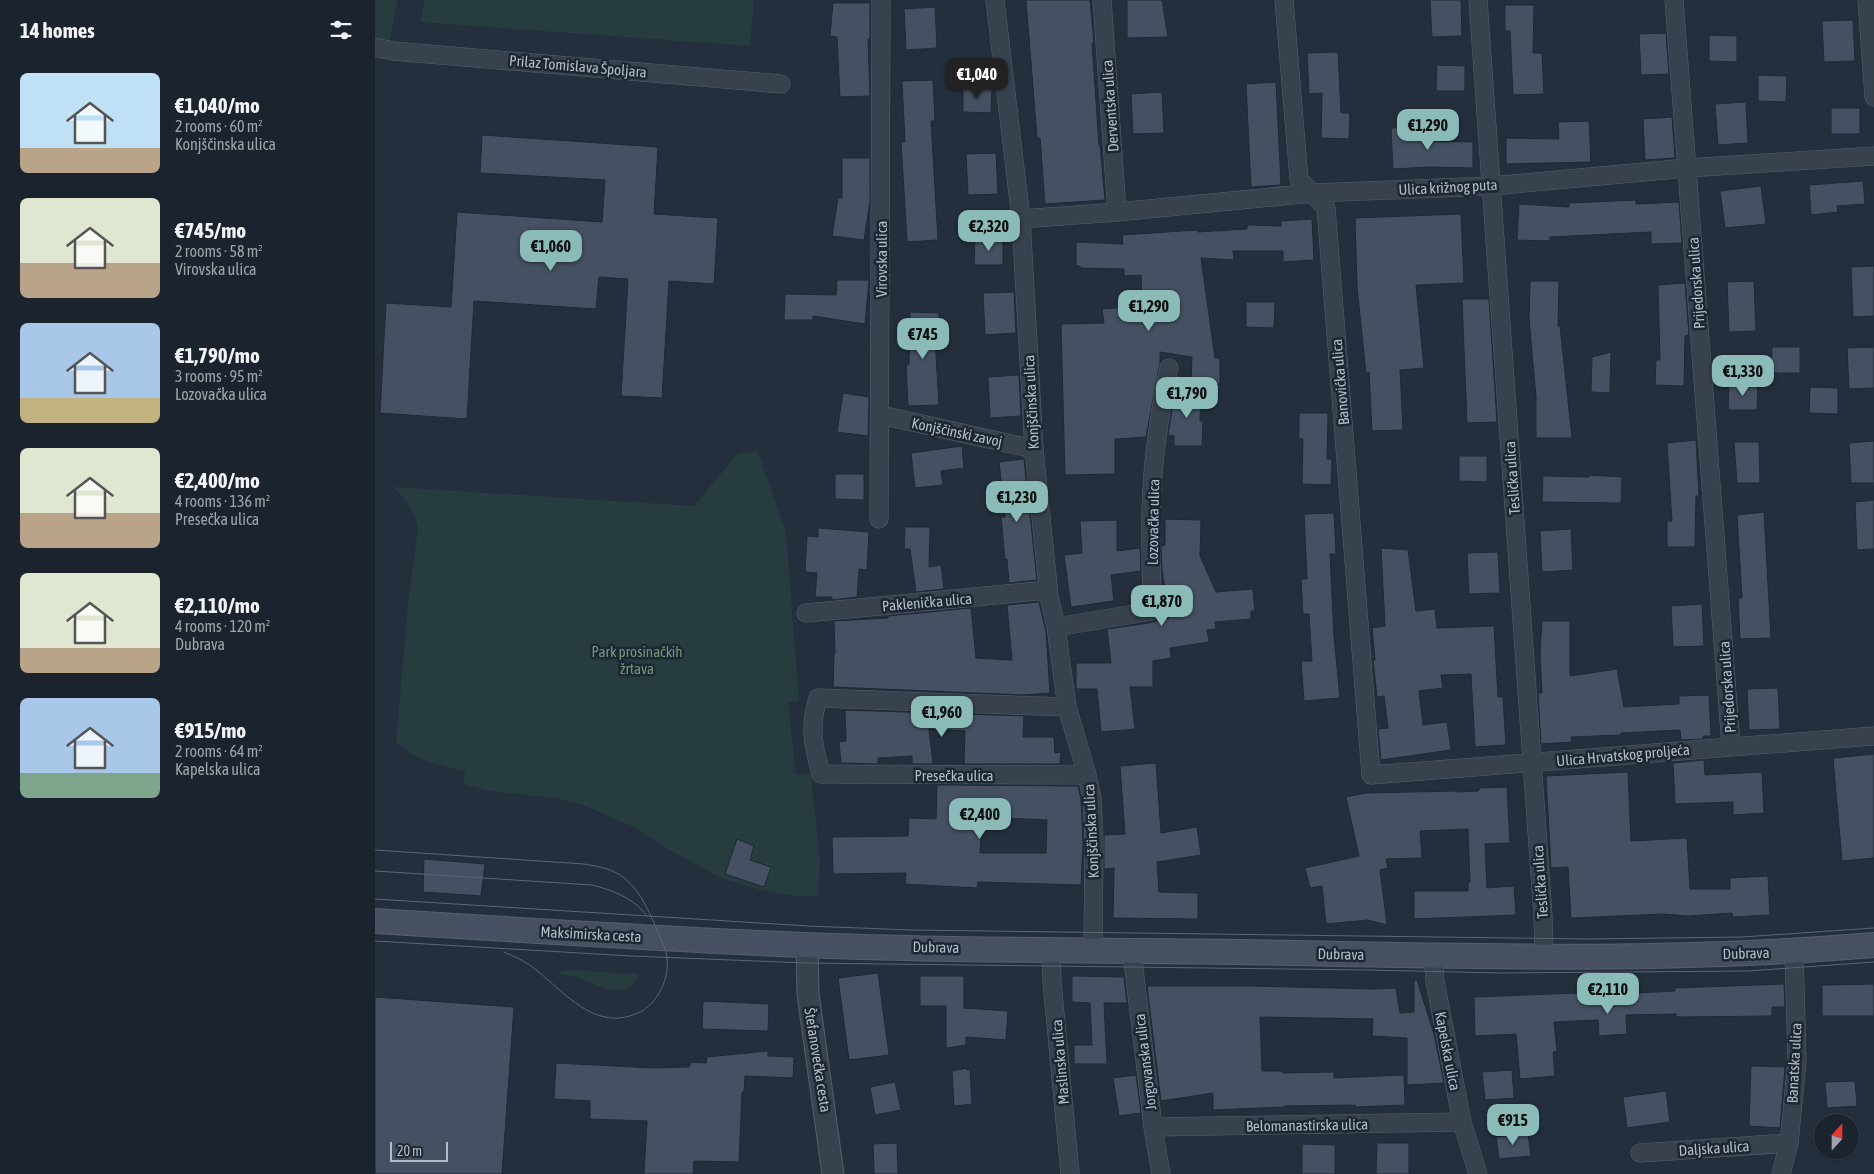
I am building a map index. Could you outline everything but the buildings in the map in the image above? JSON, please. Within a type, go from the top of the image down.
[{"type":"main road","name":"Maksimirska cesta","points":[[375,921],[807,945]]},
{"type":"main road","name":"Dubrava","points":[[807,945],[1544,956],[1640,956],[1794,951],[1874,945]]},
{"type":"street","name":"Virovska ulica","points":[[879,518],[881,415],[881,0]]},
{"type":"street","name":"Konjščinska ulica","points":[[995,0],[1021,219],[1034,449],[1048,590],[1056,627],[1067,707],[1092,798],[1094,843],[1093,950]]},
{"type":"street","name":"Derventska ulica","points":[[1102,0],[1117,212]]},
{"type":"street","name":"Banovićka ulica","points":[[1284,0],[1299,178],[1326,208],[1371,775]]},
{"type":"street","name":"Teslićka ulica","points":[[1478,0],[1543,916],[1544,956]]},
{"type":"street","name":"Prijedorska ulica","points":[[1674,0],[1731,746]]},
{"type":"street","points":[[1867,0],[1874,97]]},
{"type":"street","name":"Prilaz Tomislava Špoljara","points":[[375,47],[393,51],[781,84]]},
{"type":"street","name":"Ulica križnog puta","points":[[1021,219],[1117,212],[1313,193],[1492,186],[1687,168],[1874,156]]},
{"type":"street","name":"Lozovačka ulica","points":[[1056,627],[1152,611],[1151,512],[1154,459],[1160,410],[1169,368]]},
{"type":"street","name":"Konjščinski zavoj","points":[[881,415],[1034,449]]},
{"type":"street","name":"Paklenička ulica","points":[[806,614],[1048,590]]},
{"type":"street","name":"Presečka ulica","points":[[1067,707],[818,698],[813,716],[813,742],[821,774],[1087,776]]},
{"type":"street","name":"Ulica Hrvatskog proljeća","points":[[1371,775],[1874,736]]},
{"type":"street","name":"Štefanovečka cesta","points":[[807,945],[808,994],[833,1174]]},
{"type":"street","name":"Maslinska ulica","points":[[1051,949],[1052,982],[1070,1174]]},
{"type":"street","name":"Jorgovanska ulica","points":[[1127,950],[1133,961],[1153,1127],[1161,1174]]},
{"type":"street","name":"Banatska ulica","points":[[1781,1174],[1789,1143],[1797,1061],[1794,951]]},
{"type":"street","name":"Kapelska ulica","points":[[1433,955],[1435,981],[1462,1122],[1478,1174]]},
{"type":"street","name":"Belomanastirska ulica","points":[[1153,1127],[1462,1122]]},
{"type":"street","name":"Daljska ulica","points":[[1640,1153],[1789,1143]]},
{"type":"green space","points":[[375,0],[398,0],[389,42],[375,36]]},
{"type":"green space","points":[[425,0],[754,0],[750,46],[420,22]]},
{"type":"green space","name":"Park prosinačkih žrtava","points":[[758,452],[786,532],[799,701],[788,702],[796,775],[811,774],[820,862],[818,896],[795,896],[757,889],[723,879],[668,849],[632,826],[585,806],[561,799],[491,791],[463,784],[466,771],[421,759],[396,743],[408,603],[418,529],[415,516],[402,496],[393,487],[694,506],[738,453]]},
{"type":"green space","points":[[563,970],[639,974],[634,983],[621,991],[606,988],[577,977],[559,974]]},
{"type":"tram line","points":[[375,850],[584,864],[611,871],[626,879],[636,890],[651,916],[666,952],[666,977],[659,993],[649,1006],[642,1011],[628,1016],[610,1018],[585,1009],[566,996],[531,966],[504,952]]},
{"type":"tram line","points":[[375,871],[592,885],[622,896],[636,904],[647,916]]},
{"type":"tram line","points":[[375,899],[808,926],[911,930],[1587,939],[1742,937],[1874,928]]},
{"type":"tram line","points":[[375,941],[631,956],[807,963],[1499,973],[1748,971],[1874,962]]}]
